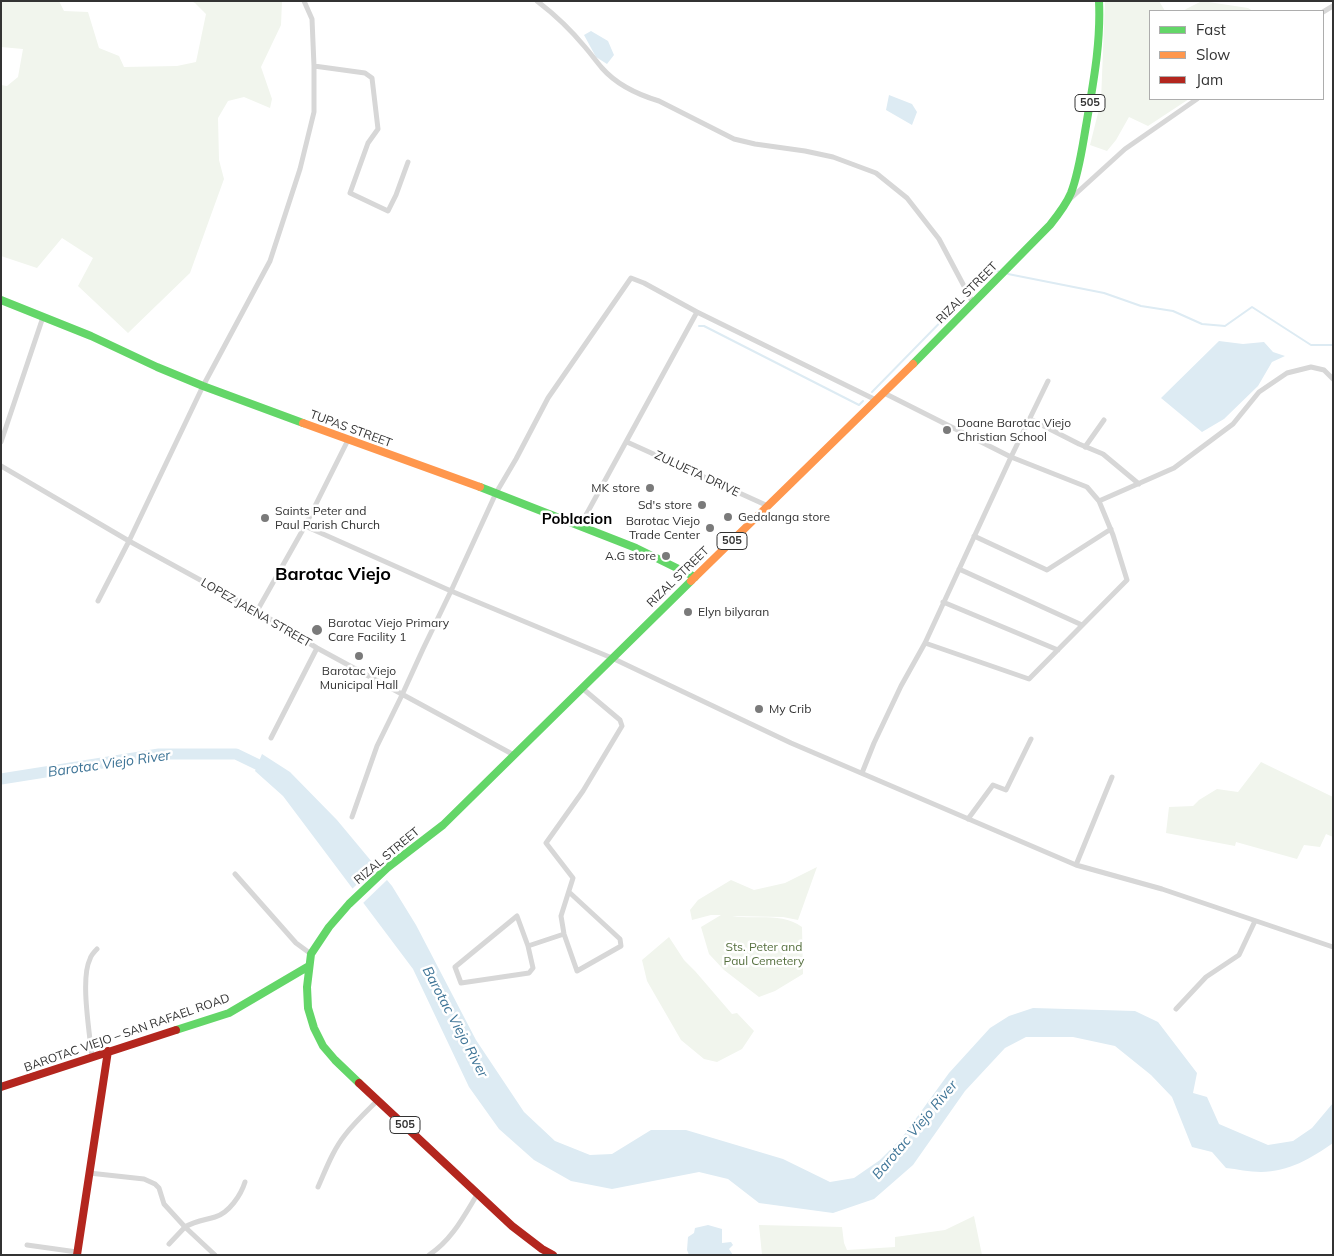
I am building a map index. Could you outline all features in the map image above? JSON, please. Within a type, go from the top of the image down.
[{"type":"main road","name":"505","points":[[1066,203],[1074,183],[1081,155],[1094,79],[1098,42],[1098,1]]},
{"type":"main road","name":"RIZAL STREET","points":[[309,966],[312,954],[329,927],[349,904],[387,868],[443,825],[884,393],[1050,225],[1066,203]]},
{"type":"main road","name":"TUPAS STREET","points":[[1,300],[91,336],[203,386],[496,493],[636,548],[695,577]]},
{"type":"main road","name":"505","points":[[309,966],[308,1008],[314,1028],[323,1046],[335,1060],[512,1226],[553,1255]]},
{"type":"main road","name":"BAROTAC VIEJO – SAN RAFAEL ROAD","points":[[1,1087],[229,1013],[309,966]]},
{"type":"main road","points":[[77,1254],[108,1051]]},
{"type":"street","points":[[98,601],[129,541],[203,386],[270,261],[300,169],[314,112],[312,20],[304,1]]},
{"type":"street","points":[[537,1],[556,16],[584,45],[603,70],[628,88],[659,101],[734,139],[833,157],[876,173],[906,198],[939,239],[973,304]]},
{"type":"street","points":[[314,66],[365,73],[372,78],[378,129],[368,143],[350,193],[388,211],[408,162]]},
{"type":"street","points":[[1066,203],[1125,149],[1196,100]]},
{"type":"street","points":[[352,817],[377,746],[496,493],[548,398],[631,278],[876,400]]},
{"type":"street","points":[[580,526],[697,312]]},
{"type":"street","points":[[1,442],[43,317]]},
{"type":"street","points":[[1098,501],[1174,468],[1233,424],[1259,392],[1288,373],[1311,367],[1324,370],[1333,379]]},
{"type":"street","points":[[862,773],[901,686],[924,643],[1048,381]]},
{"type":"street","points":[[884,393],[1011,457],[1087,487],[1098,501],[1111,529],[1127,580],[1029,679],[924,643]]},
{"type":"street","points":[[1030,419],[1103,454],[1139,484]]},
{"type":"street","points":[[1085,447],[1104,420]]},
{"type":"street","points":[[257,611],[305,526],[348,440]]},
{"type":"street","name":"ZULUETA DRIVE","points":[[627,442],[768,506]]},
{"type":"street","name":"LOPEZ JAENA STREET","points":[[1,466],[129,541],[257,611],[317,648],[514,755]]},
{"type":"street","points":[[305,526],[451,591],[612,658],[792,743],[1076,865],[1162,888],[1333,947]]},
{"type":"street","points":[[974,536],[1048,570],[1111,529]]},
{"type":"street","points":[[959,569],[1082,626]]},
{"type":"street","points":[[943,602],[1058,650]]},
{"type":"street","points":[[271,738],[317,648]]},
{"type":"street","points":[[569,892],[620,939],[621,946],[577,971],[564,934],[561,916],[573,878],[546,843],[583,791],[622,726],[620,720],[582,688]]},
{"type":"street","points":[[968,819],[993,785],[1006,790],[1031,739]]},
{"type":"street","points":[[1076,865],[1112,777]]},
{"type":"street","points":[[235,874],[296,943],[312,954]]},
{"type":"street","points":[[517,916],[528,946],[533,968],[528,973],[461,983],[454,967],[517,916]]},
{"type":"street","points":[[1176,1009],[1206,976],[1239,955],[1255,921]]},
{"type":"street","points":[[528,946],[564,934]]},
{"type":"street","points":[[92,1058],[86,972],[90,958],[97,949]]},
{"type":"street","points":[[318,1187],[333,1154],[345,1135],[378,1100]]},
{"type":"street","points":[[89,1173],[144,1180],[155,1184],[159,1188],[164,1204],[215,1255]]},
{"type":"street","points":[[170,1244],[191,1223],[217,1217],[223,1213],[238,1198],[245,1182]]},
{"type":"street","points":[[429,1255],[446,1241],[478,1193]]},
{"type":"street","points":[[27,1245],[77,1254]]},
{"type":"green space","points":[[1,1],[59,1],[64,11],[88,12],[99,48],[119,56],[124,67],[177,66],[196,62],[206,14],[191,1],[282,1],[281,25],[261,67],[272,99],[270,108],[244,97],[228,101],[218,118],[219,160],[224,179],[190,273],[128,333],[78,286],[93,258],[62,238],[37,268],[1,256],[1,85],[7,86],[18,77],[23,49],[1,47]]},
{"type":"green space","points":[[1105,1],[1159,1],[1164,10],[1149,10],[1149,100],[1187,100],[1148,126],[1129,117],[1116,140],[1107,151],[1090,145],[1101,101]]},
{"type":"green space","points":[[1202,1],[1251,10],[1185,10]]},
{"type":"green space","points":[[1261,762],[1333,797],[1333,837],[1326,834],[1320,847],[1304,845],[1297,859],[1236,842],[1235,846],[1166,833],[1169,807],[1193,806],[1217,789],[1238,792]]},
{"type":"green space","name":"Sts. Peter and Paul Cemetery","points":[[817,867],[798,920],[783,917],[732,916],[777,918],[794,922],[802,927],[803,974],[775,991],[759,997],[724,970],[709,954],[701,927],[721,915],[711,915],[692,920],[690,910],[698,900],[731,880],[754,890],[785,883]]},
{"type":"green space","points":[[669,937],[684,960],[732,1014],[737,1013],[754,1031],[742,1049],[717,1062],[704,1059],[681,1040],[647,981],[642,960]]},
{"type":"green space","points":[[974,1216],[982,1255],[762,1255],[759,1225],[842,1227],[847,1250],[895,1247],[895,1237],[945,1230]]},
{"type":"water","points":[[591,31],[608,41],[614,55],[607,64],[596,57],[584,35]]},
{"type":"water","points":[[889,95],[912,104],[917,112],[912,125],[886,110]]},
{"type":"water","points":[[1219,341],[1243,344],[1264,342],[1273,352],[1285,356],[1272,362],[1258,386],[1224,419],[1202,432],[1161,398]]},
{"type":"water","points":[[262,754],[290,772],[337,820],[392,886],[416,925],[476,1040],[524,1112],[555,1141],[590,1155],[612,1154],[651,1130],[686,1130],[783,1159],[830,1182],[854,1178],[880,1160],[901,1139],[949,1073],[990,1028],[1009,1016],[1033,1008],[1135,1011],[1158,1022],[1197,1073],[1193,1093],[1207,1097],[1219,1124],[1268,1145],[1293,1141],[1312,1128],[1333,1103],[1333,1143],[1308,1159],[1281,1170],[1252,1172],[1226,1168],[1212,1152],[1192,1147],[1172,1097],[1151,1075],[1115,1046],[1073,1037],[1026,1037],[1005,1048],[965,1091],[913,1165],[874,1199],[833,1213],[759,1203],[728,1179],[699,1172],[612,1189],[571,1181],[534,1160],[499,1129],[469,1087],[413,969],[283,796],[255,771]]},
{"type":"water","points":[[708,1225],[722,1229],[722,1243],[731,1242],[733,1245],[729,1249],[733,1255],[689,1255],[687,1250],[688,1237],[694,1233],[695,1228]]},
{"type":"pier","points":[[377,865],[388,879],[361,905],[351,890]]},
{"type":"waterway","points":[[975,288],[993,271],[998,271]]},
{"type":"waterway","points":[[1008,274],[1104,293],[1141,306],[1173,311],[1202,324],[1225,326],[1252,307],[1311,345],[1333,345]]},
{"type":"waterway","points":[[872,392],[965,297]]},
{"type":"waterway","points":[[699,326],[704,326],[859,405],[863,401]]},
{"type":"waterway","name":"Barotac Viejo River","points":[[1,779],[159,754],[236,754],[271,772]]},
{"type":"traffic: fast","points":[[913,364],[1050,225],[1062,210],[1069,197],[1080,160],[1094,79],[1099,33],[1099,1]]},
{"type":"traffic: fast","points":[[1,300],[91,336],[203,386],[303,423]]},
{"type":"traffic: fast","points":[[480,487],[636,548],[695,577]]},
{"type":"traffic: fast","points":[[359,1083],[323,1046],[314,1028],[308,1008],[307,987],[311,954],[329,927],[349,904],[387,868],[443,825],[691,581]]},
{"type":"traffic: fast","points":[[176,1030],[229,1013],[309,966]]},
{"type":"traffic: slow","points":[[691,581],[913,364]]},
{"type":"traffic: slow","points":[[303,423],[480,487]]},
{"type":"traffic: jam","points":[[1,1087],[176,1030]]},
{"type":"traffic: jam","points":[[77,1255],[108,1051]]},
{"type":"traffic: jam","points":[[359,1083],[512,1226],[553,1255]]},
{"type":"place","name":"Doane Barotac Viejo Christian School","points":[[947,430]]},
{"type":"place","name":"MK store","points":[[650,488]]},
{"type":"place","name":"Sd's store","points":[[702,505]]},
{"type":"place","name":"Gedalanga store","points":[[728,517]]},
{"type":"place","name":"Saints Peter and Paul Parish Church","points":[[265,518]]},
{"type":"place","name":"Barotac Viejo Trade Center","points":[[710,528]]},
{"type":"place","name":"A.G store","points":[[666,556]]},
{"type":"place","name":"Elyn bilyaran","points":[[688,612]]},
{"type":"place","name":"Barotac Viejo Primary Care Facility 1","points":[[317,630]]},
{"type":"place","name":"Barotac Viejo Municipal Hall","points":[[359,656]]},
{"type":"place","name":"My Crib","points":[[759,709]]},
{"type":"district","name":"Poblacion","points":[[577,519]]},
{"type":"district","name":"Barotac Viejo","points":[[333,575]]}]
